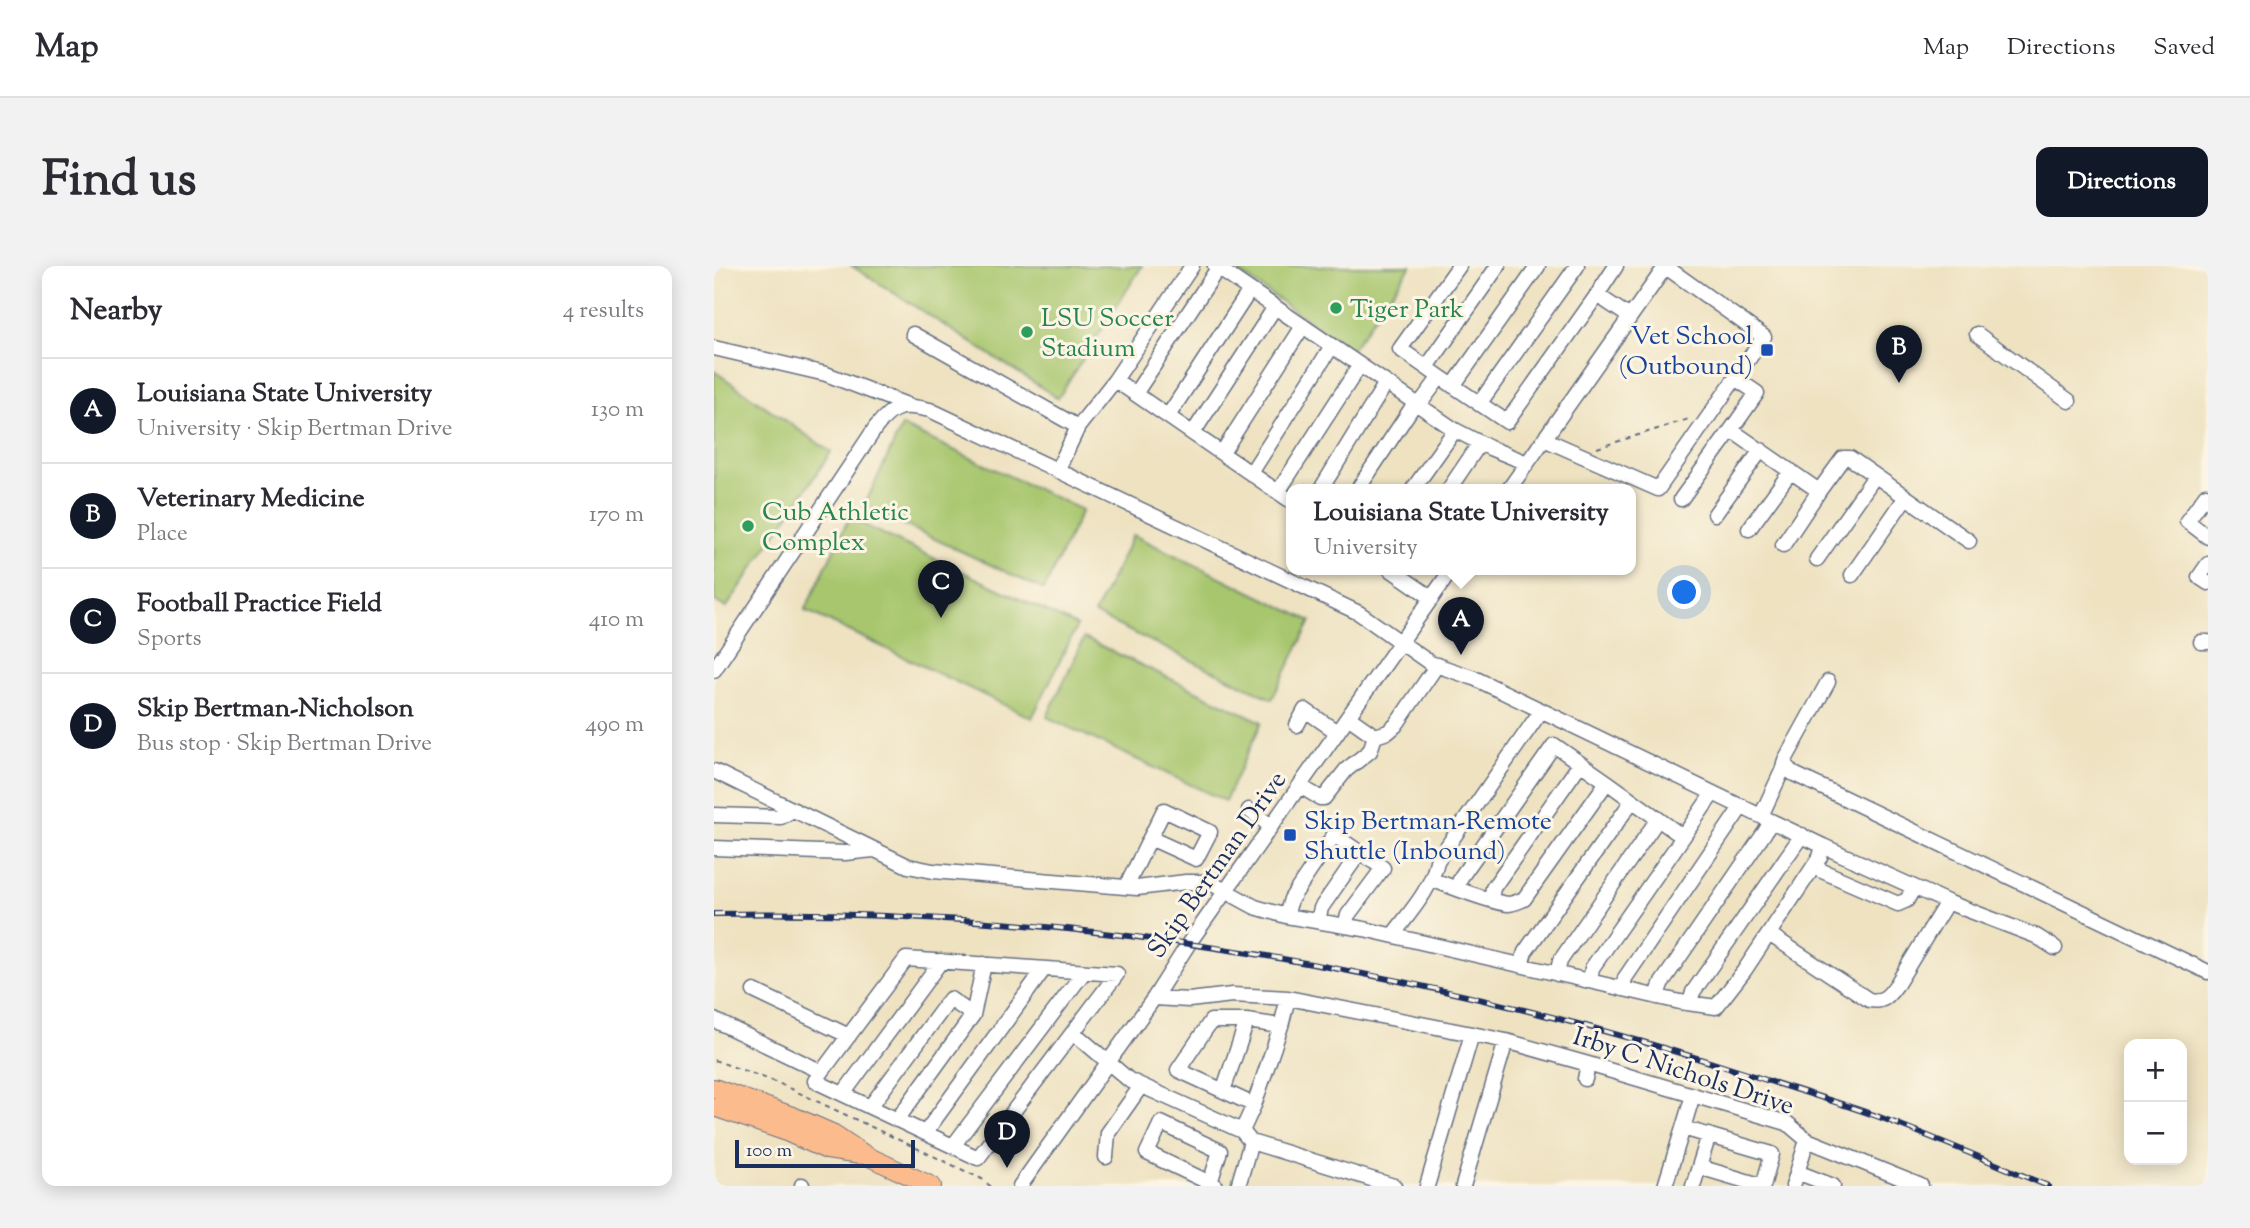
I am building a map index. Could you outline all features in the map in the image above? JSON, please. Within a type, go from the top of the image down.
[{"type":"main road","points":[[714,1088],[824,1130],[867,1156],[932,1186]]},
{"type":"main road","points":[[714,1107],[784,1131],[827,1150],[867,1156]]},
{"type":"street","points":[[1058,470],[1078,427],[1115,380],[1192,266]]},
{"type":"street","points":[[1459,266],[1400,349],[1507,422],[1616,266]]},
{"type":"street","points":[[1427,368],[1497,266]]},
{"type":"street","points":[[1454,386],[1538,266]]},
{"type":"street","points":[[1479,404],[1577,266]]},
{"type":"street","points":[[1512,484],[1527,463],[1666,266],[1764,337],[1658,489],[1544,439]]},
{"type":"street","points":[[1135,394],[1216,267],[1455,429],[1527,463]]},
{"type":"street","points":[[1168,416],[1250,290]]},
{"type":"street","points":[[1597,295],[1630,317]]},
{"type":"street","points":[[1193,433],[1275,307]]},
{"type":"street","points":[[1222,453],[1303,326]]},
{"type":"street","points":[[913,334],[1078,427]]},
{"type":"street","points":[[1977,334],[2069,401]]},
{"type":"street","points":[[1251,473],[1332,346]]},
{"type":"street","points":[[714,348],[826,374],[907,405],[930,410],[1359,613],[1430,663],[1474,678],[1823,846],[1947,902],[2036,936],[2055,948]]},
{"type":"street","points":[[1278,492],[1360,365]]},
{"type":"street","points":[[1361,484],[1417,404],[1440,377]]},
{"type":"street","points":[[1681,499],[1757,393],[1735,377]]},
{"type":"street","points":[[1115,380],[1286,498]]},
{"type":"street","points":[[1324,484],[1386,383]]},
{"type":"street","points":[[714,670],[876,426],[891,410],[907,405]]},
{"type":"street","points":[[1416,484],[1455,429]]},
{"type":"street","points":[[1731,430],[1819,491]]},
{"type":"street","points":[[1452,484],[1480,443]]},
{"type":"street","points":[[1715,514],[1761,450]]},
{"type":"street","points":[[1783,544],[1843,458],[1850,458],[1969,541]]},
{"type":"street","points":[[1749,529],[1791,471]]},
{"type":"street","points":[[1816,559],[1875,475]]},
{"type":"street","points":[[2206,495],[2187,521],[2208,537]]},
{"type":"street","points":[[1852,575],[1906,497]]},
{"type":"street","points":[[2208,564],[2199,577],[2208,583]]},
{"type":"street","points":[[1399,575],[1432,598]]},
{"type":"street","name":"Skip Bertman Drive","points":[[1020,1186],[1448,575]]},
{"type":"street","points":[[1375,736],[1388,732],[1396,725],[1437,665]]},
{"type":"street","points":[[1657,997],[1661,984],[1765,832],[1768,801],[1828,682]]},
{"type":"street","points":[[1297,726],[1305,710],[1338,732]]},
{"type":"street","points":[[1393,935],[1432,879],[1437,861],[1541,711]]},
{"type":"street","points":[[1348,718],[1375,736]]},
{"type":"street","points":[[1300,786],[1320,799],[1324,798],[1346,770],[1370,751],[1375,736]]},
{"type":"street","points":[[1457,888],[1461,877],[1554,745],[1684,837]]},
{"type":"street","points":[[1491,899],[1493,888],[1580,764]]},
{"type":"street","points":[[1783,767],[2208,972]]},
{"type":"street","points":[[714,771],[908,866],[933,871],[1126,887],[1209,882],[1255,907],[1286,916],[1393,935],[1657,997],[1716,1007],[1769,934],[1820,857],[1823,846]]},
{"type":"street","points":[[1432,879],[1510,904],[1524,899],[1606,782]]},
{"type":"street","points":[[1590,981],[1592,968],[1713,793]]},
{"type":"street","points":[[1521,965],[1525,951],[1632,801]]},
{"type":"street","points":[[714,805],[737,816]]},
{"type":"street","points":[[1623,989],[1625,978],[1742,806]]},
{"type":"street","points":[[714,815],[780,817],[793,810]]},
{"type":"street","points":[[1249,810],[1272,826]]},
{"type":"street","points":[[1557,974],[1560,961],[1658,819]]},
{"type":"street","points":[[1286,916],[1291,899],[1334,835],[1383,868],[1348,915],[1345,925]]},
{"type":"street","points":[[1690,1003],[1693,992],[1802,835]]},
{"type":"street","points":[[1126,887],[1150,838]]},
{"type":"street","points":[[714,848],[845,853],[874,849]]},
{"type":"street","points":[[1318,921],[1321,908],[1360,852]]},
{"type":"street","points":[[1813,867],[1898,904],[1907,900],[1913,887]]},
{"type":"street","points":[[1769,934],[1869,1000],[1878,1002],[1888,996],[1897,984],[1947,902]]},
{"type":"street","points":[[906,959],[941,961],[1117,974],[978,1158],[815,1081],[906,959]]},
{"type":"street","points":[[843,1094],[941,961]]},
{"type":"street","points":[[897,1120],[973,1015],[984,964]]},
{"type":"street","points":[[925,1133],[1044,969]]},
{"type":"street","points":[[953,1146],[1084,971]]},
{"type":"street","points":[[754,991],[849,1036]]},
{"type":"street","name":"Irby C Nichols Drive","points":[[1154,998],[1189,1000],[1232,995],[1288,998],[1506,1041],[1586,1071],[1693,1095],[1787,1123],[1807,1140],[1921,1186]]},
{"type":"street","points":[[1238,1186],[1254,1105],[1288,998]]},
{"type":"street","points":[[870,1107],[950,999],[973,1015]]},
{"type":"street","points":[[714,1020],[822,1072]]},
{"type":"street","points":[[1254,1105],[1178,1070],[1211,1021],[1247,1021],[1281,1026]]},
{"type":"street","points":[[1223,1091],[1247,1021]]},
{"type":"street","points":[[1073,1032],[1129,1080],[1141,1086],[1247,1136],[1394,1186]]},
{"type":"street","points":[[1427,1186],[1472,1034]]},
{"type":"street","points":[[1463,1186],[1506,1041]]},
{"type":"street","points":[[1106,1157],[1108,1133],[1141,1086]]},
{"type":"street","points":[[1665,1186],[1693,1095]]},
{"type":"street","points":[[1161,1123],[1220,1151],[1213,1185],[1147,1153],[1161,1123]]},
{"type":"street","points":[[1683,1128],[1773,1154],[1763,1186],[1699,1167]]},
{"type":"street","points":[[1693,1186],[1709,1135]]},
{"type":"street","points":[[1807,1140],[1795,1179],[1833,1186]]},
{"type":"path","points":[[1596,448],[1699,416]]},
{"type":"path","points":[[714,1059],[776,1082],[982,1179],[990,1186]]},
{"type":"green space","name":"LSU Soccer Stadium","points":[[852,266],[1142,266],[1058,398]]},
{"type":"green space","name":"Tiger Park","points":[[1230,266],[1411,266],[1351,350]]},
{"type":"green space","name":"Cub Athletic Complex","points":[[714,371],[831,452],[726,608],[714,600]]},
{"type":"green space","points":[[902,426],[1082,510],[1044,590],[864,506]]},
{"type":"green space","points":[[849,518],[1077,626],[1032,718],[805,610]]},
{"type":"green space","points":[[1133,535],[1311,621],[1272,699],[1094,614]]},
{"type":"green space","points":[[1084,638],[1262,722],[1225,801],[1047,717]]},
{"type":"railway","points":[[714,914],[847,915],[979,921],[1111,934],[1243,952],[1373,976],[1631,1038],[1757,1077],[1882,1118],[2048,1186]]},
{"type":"place","name":"Tiger Park","points":[[1336,308]]},
{"type":"place","name":"LSU Soccer Stadium","points":[[1027,332]]},
{"type":"place","name":"Vet School (Outbound)","points":[[1767,350]]},
{"type":"place","name":"Veterinary Medicine","points":[[1899,383]]},
{"type":"place","name":"Cub Athletic Complex","points":[[748,526]]},
{"type":"place","name":"Football Practice Field","points":[[941,618]]},
{"type":"place","name":"Louisiana State University","points":[[1461,655]]},
{"type":"place","name":"Skip Bertman-Remote Shuttle (Inbound)","points":[[1290,835]]},
{"type":"place","name":"Skip Bertman-Nicholson","points":[[1007,1168]]}]
